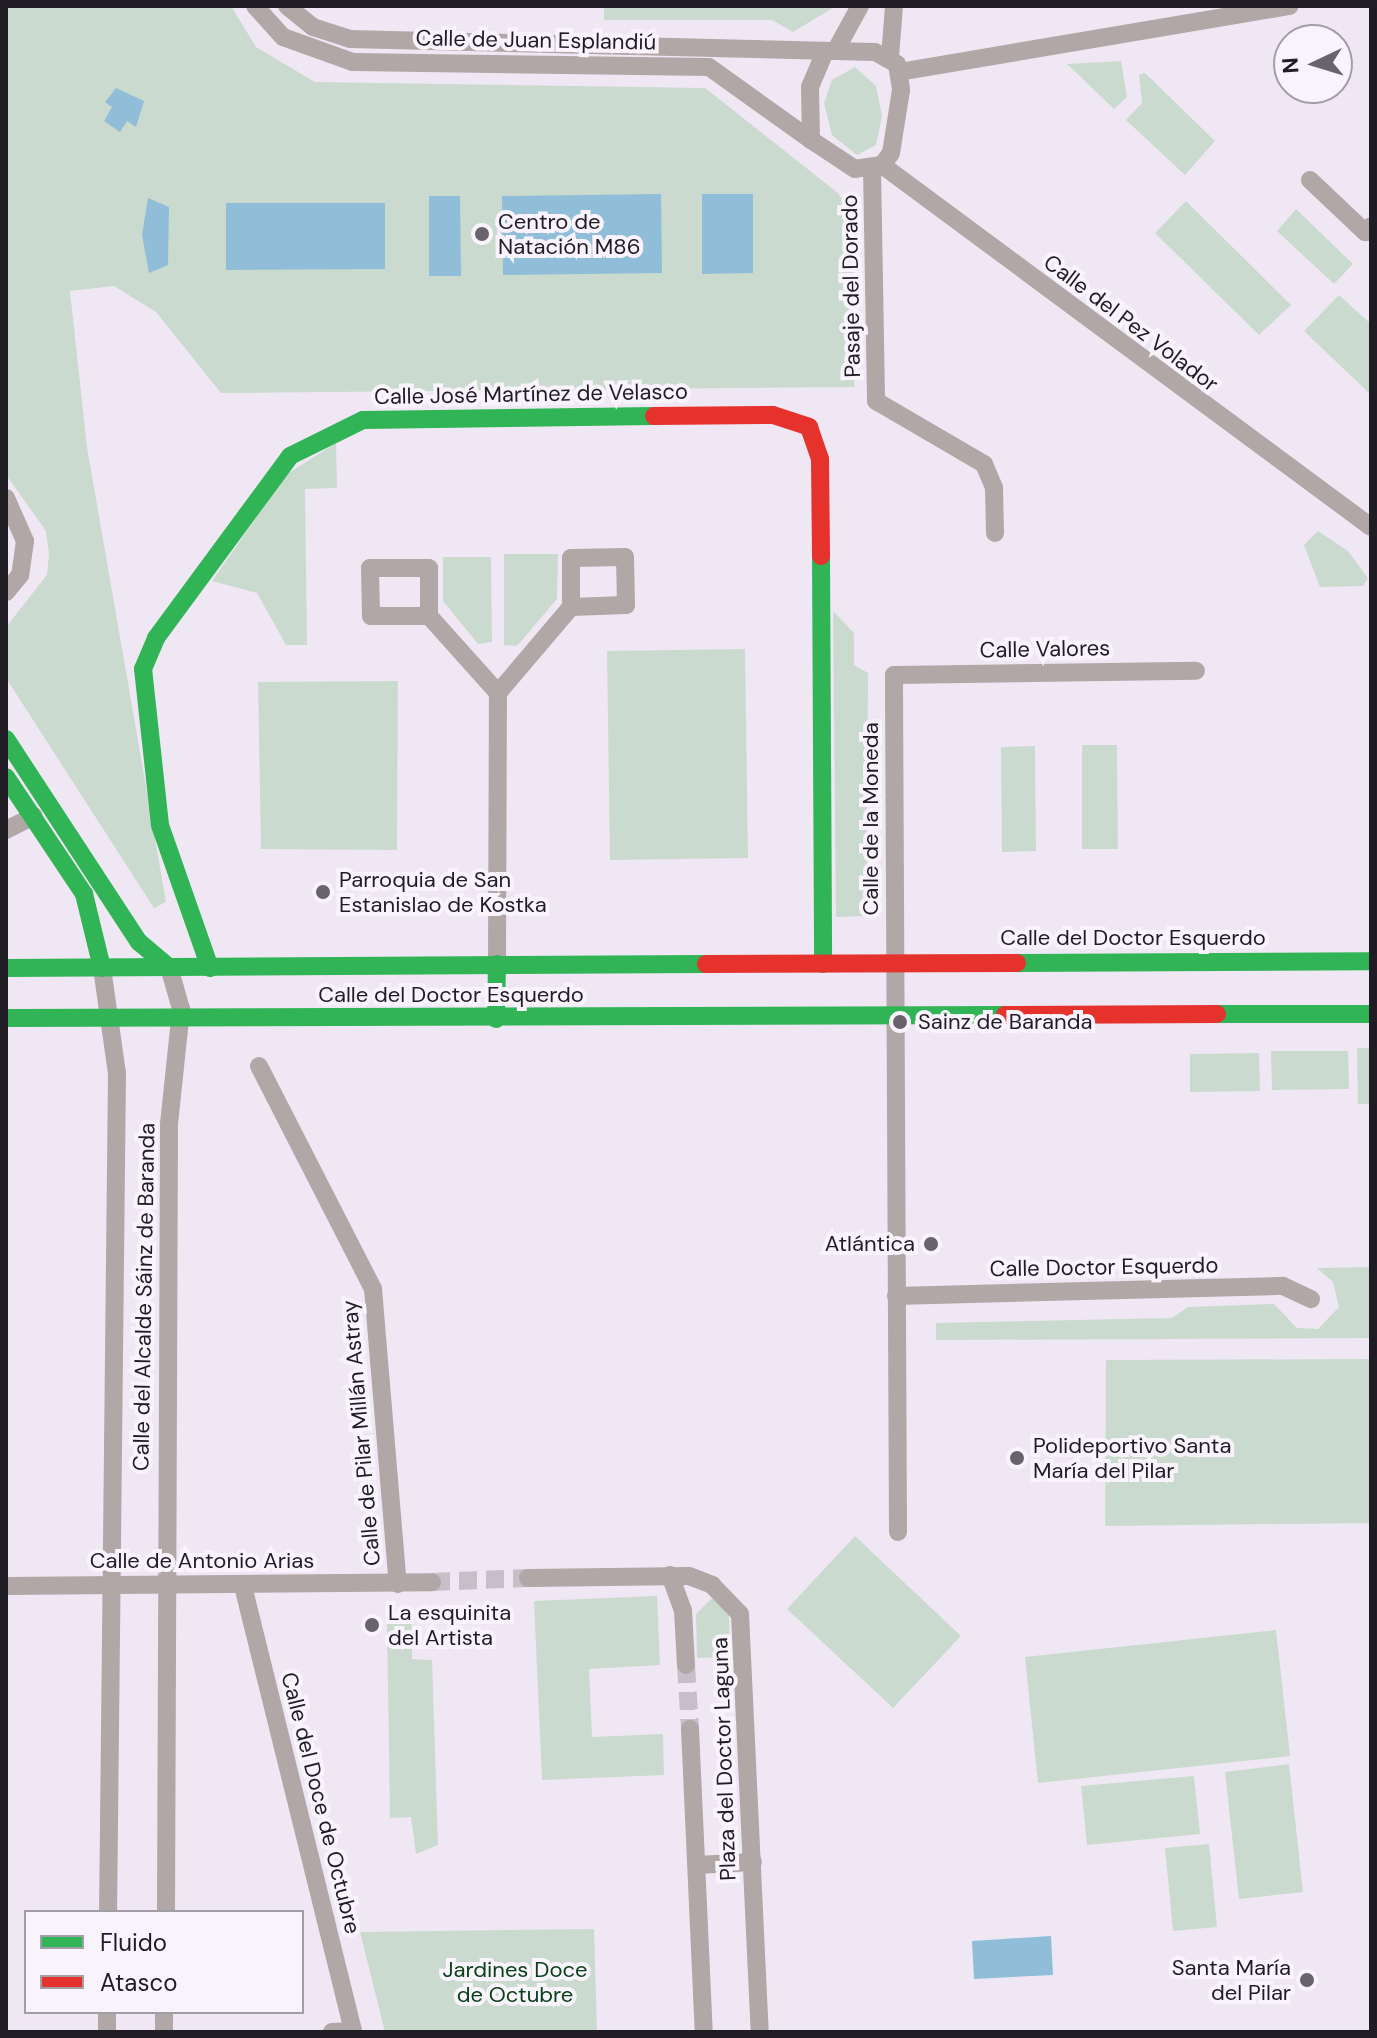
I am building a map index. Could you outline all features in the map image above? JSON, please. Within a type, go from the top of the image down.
[{"type":"main road","name":"Calle José Martínez de Velasco","points":[[210,968],[160,825],[143,669],[156,638],[290,456],[363,420],[761,415],[809,427],[820,459],[823,964]]},
{"type":"main road","points":[[6,739],[139,942],[169,967]]},
{"type":"main road","name":"Calle del Alcalde Sáinz de Baranda","points":[[6,777],[84,894],[102,968]]},
{"type":"main road","name":"Calle del Doctor Esquerdo","points":[[6,968],[1371,961]]},
{"type":"main road","points":[[496,1019],[497,964]]},
{"type":"main road","name":"Calle del Doctor Esquerdo","points":[[6,1018],[896,1020],[1371,1014]]},
{"type":"street","name":"Calle de Juan Esplandiú","points":[[255,6],[283,37],[353,62],[709,67],[811,140]]},
{"type":"street","name":"Calle de Juan Esplandiú","points":[[287,6],[313,27],[350,39],[831,50]]},
{"type":"street","points":[[860,6],[810,87],[811,140],[855,169],[877,166],[891,153],[894,6]]},
{"type":"street","points":[[831,50],[894,65],[1289,6]]},
{"type":"street","name":"Calle del Pez Volador","points":[[877,166],[1371,527]]},
{"type":"street","name":"Pasaje del Dorado","points":[[877,166],[876,401],[984,464],[994,488],[995,533]]},
{"type":"street","points":[[1310,180],[1365,232],[1371,226]]},
{"type":"street","points":[[6,498],[25,541],[20,575],[6,592]]},
{"type":"street","name":"Calle del Pez Volador","points":[[1354,517],[1371,543]]},
{"type":"street","points":[[497,964],[498,693],[571,607]]},
{"type":"street","points":[[429,616],[498,693]]},
{"type":"street","name":"Calle Valores","points":[[894,675],[1196,671]]},
{"type":"street","name":"Calle de la Moneda","points":[[894,675],[895,963]]},
{"type":"street","points":[[6,830],[34,816]]},
{"type":"street","points":[[895,963],[898,1532]]},
{"type":"street","name":"Calle del Alcalde Sáinz de Baranda","points":[[166,1910],[169,1124],[179,1018],[179,988],[169,967]]},
{"type":"street","name":"Calle del Alcalde Sáinz de Baranda","points":[[102,968],[117,1073],[108,1910]]},
{"type":"street","name":"Calle de Pilar Millán Astray","points":[[259,1066],[373,1289],[398,1584]]},
{"type":"street","name":"Calle Doctor Esquerdo","points":[[896,1296],[1283,1286],[1311,1299]]},
{"type":"street","points":[[528,1578],[670,1575]]},
{"type":"street","name":"Plaza del Doctor Laguna","points":[[670,1575],[683,1610],[686,1665]]},
{"type":"street","name":"Plaza del Doctor Laguna","points":[[670,1575],[712,1585],[740,1614],[760,2032]]},
{"type":"street","name":"Calle de Antonio Arias","points":[[6,1586],[432,1582]]},
{"type":"street","name":"Calle del Doce de Octubre","points":[[243,1586],[353,2032]]},
{"type":"street","name":"Plaza del Doctor Laguna","points":[[690,1729],[704,2032]]},
{"type":"street","points":[[697,1865],[753,1862]]},
{"type":"street","points":[[332,2032],[353,2032]]},
{"type":"green space","name":"Centro de Natación M86","points":[[6,6],[231,6],[256,47],[315,82],[705,88],[838,193],[854,216],[854,387],[221,393],[156,312],[114,286],[70,291],[87,447],[166,902],[154,908],[6,678],[6,627],[47,575],[49,554],[46,531],[6,475]]},
{"type":"green space","points":[[604,6],[836,6],[793,32],[772,20],[604,20]]},
{"type":"green space","points":[[1121,61],[1127,97],[1114,109],[1067,64]]},
{"type":"green space","points":[[855,67],[876,86],[882,116],[876,145],[857,155],[832,135],[824,103],[832,80]]},
{"type":"green space","points":[[1145,73],[1215,141],[1185,175],[1126,120],[1142,103],[1139,75]]},
{"type":"green space","points":[[1186,201],[1291,305],[1259,335],[1155,233]]},
{"type":"green space","points":[[1296,209],[1353,264],[1334,284],[1277,231]]},
{"type":"green space","points":[[1339,295],[1371,324],[1371,395],[1304,331]]},
{"type":"green space","points":[[336,443],[337,488],[305,489],[307,645],[286,645],[257,593],[212,581],[287,474]]},
{"type":"green space","points":[[1318,531],[1348,551],[1368,578],[1363,586],[1320,587],[1304,545]]},
{"type":"green space","points":[[504,554],[558,554],[557,599],[517,646],[504,645]]},
{"type":"green space","points":[[443,557],[491,557],[492,642],[478,644],[443,601]]},
{"type":"green space","points":[[833,611],[854,633],[854,665],[868,673],[867,916],[836,917]]},
{"type":"green space","points":[[745,649],[748,858],[610,860],[607,651]]},
{"type":"green space","points":[[398,681],[397,850],[261,849],[258,682]]},
{"type":"green space","points":[[1082,745],[1117,745],[1118,849],[1082,849]]},
{"type":"green space","points":[[1035,746],[1036,851],[1002,852],[1001,747]]},
{"type":"green space","points":[[1357,1048],[1371,1048],[1371,1104],[1358,1104]]},
{"type":"green space","points":[[1271,1051],[1348,1051],[1349,1089],[1272,1090]]},
{"type":"green space","points":[[1259,1053],[1260,1091],[1190,1092],[1190,1054]]},
{"type":"green space","points":[[1371,1267],[1371,1338],[936,1340],[936,1323],[1172,1318],[1188,1307],[1274,1304],[1297,1328],[1318,1329],[1339,1307],[1333,1282],[1317,1268]]},
{"type":"green space","points":[[1371,1359],[1371,1523],[1105,1526],[1106,1360]]},
{"type":"green space","points":[[855,1536],[961,1636],[893,1708],[787,1609]]},
{"type":"green space","points":[[657,1596],[660,1665],[589,1669],[592,1737],[663,1734],[664,1775],[542,1780],[534,1601]]},
{"type":"green space","points":[[712,1598],[729,1614],[730,1657],[697,1658],[696,1614]]},
{"type":"green space","points":[[412,1621],[412,1659],[432,1660],[438,1845],[416,1854],[411,1817],[390,1818],[387,1623]]},
{"type":"green space","points":[[1276,1630],[1290,1756],[1038,1783],[1025,1657]]},
{"type":"green space","points":[[1289,1764],[1303,1892],[1239,1899],[1225,1772]]},
{"type":"green space","points":[[1194,1776],[1200,1834],[1087,1845],[1081,1786]]},
{"type":"green space","points":[[1209,1844],[1217,1927],[1173,1931],[1165,1848]]},
{"type":"green space","name":"Jardines Doce de Octubre","points":[[594,1929],[597,2032],[385,2032],[360,1932]]},
{"type":"water","points":[[116,88],[144,101],[136,127],[127,121],[120,132],[104,121],[112,107],[105,102]]},
{"type":"water","points":[[661,194],[662,273],[503,275],[502,196]]},
{"type":"water","points":[[702,194],[753,194],[753,273],[702,274]]},
{"type":"water","points":[[429,196],[460,196],[461,276],[429,276]]},
{"type":"water","points":[[148,198],[169,207],[168,265],[149,273],[142,235]]},
{"type":"water","points":[[226,203],[385,203],[385,269],[226,270]]},
{"type":"water","points":[[1051,1936],[1053,1975],[974,1979],[972,1941]]},
{"type":"tunnel","points":[[432,1582],[528,1578]]},
{"type":"tunnel","points":[[686,1665],[690,1729]]},
{"type":"traffic: fast","points":[[210,968],[160,825],[143,669],[156,638],[290,456],[363,420],[654,416]]},
{"type":"traffic: fast","points":[[821,556],[823,964]]},
{"type":"traffic: fast","points":[[6,739],[139,942],[169,967]]},
{"type":"traffic: fast","points":[[6,777],[84,894],[102,968]]},
{"type":"traffic: fast","points":[[1017,963],[1371,961]]},
{"type":"traffic: fast","points":[[496,1019],[497,964]]},
{"type":"traffic: fast","points":[[6,968],[706,964]]},
{"type":"traffic: fast","points":[[1217,1014],[1371,1014]]},
{"type":"traffic: fast","points":[[6,1018],[1005,1015]]},
{"type":"traffic: jam","points":[[654,416],[773,415],[809,427],[820,459],[821,556]]},
{"type":"traffic: jam","points":[[706,964],[1017,963]]},
{"type":"traffic: jam","points":[[1005,1015],[1217,1014]]},
{"type":"place","name":"Centro de Natación M86","points":[[482,234]]},
{"type":"place","name":"Parroquia de San Estanislao de Kostka","points":[[323,892]]},
{"type":"place","name":"Sainz de Baranda","points":[[900,1022]]},
{"type":"place","name":"Atlántica","points":[[931,1244]]},
{"type":"place","name":"Polideportivo Santa María del Pilar","points":[[1017,1458]]},
{"type":"place","name":"La esquinita del Artista","points":[[372,1625]]},
{"type":"place","name":"Santa María del Pilar","points":[[1307,1980]]}]
